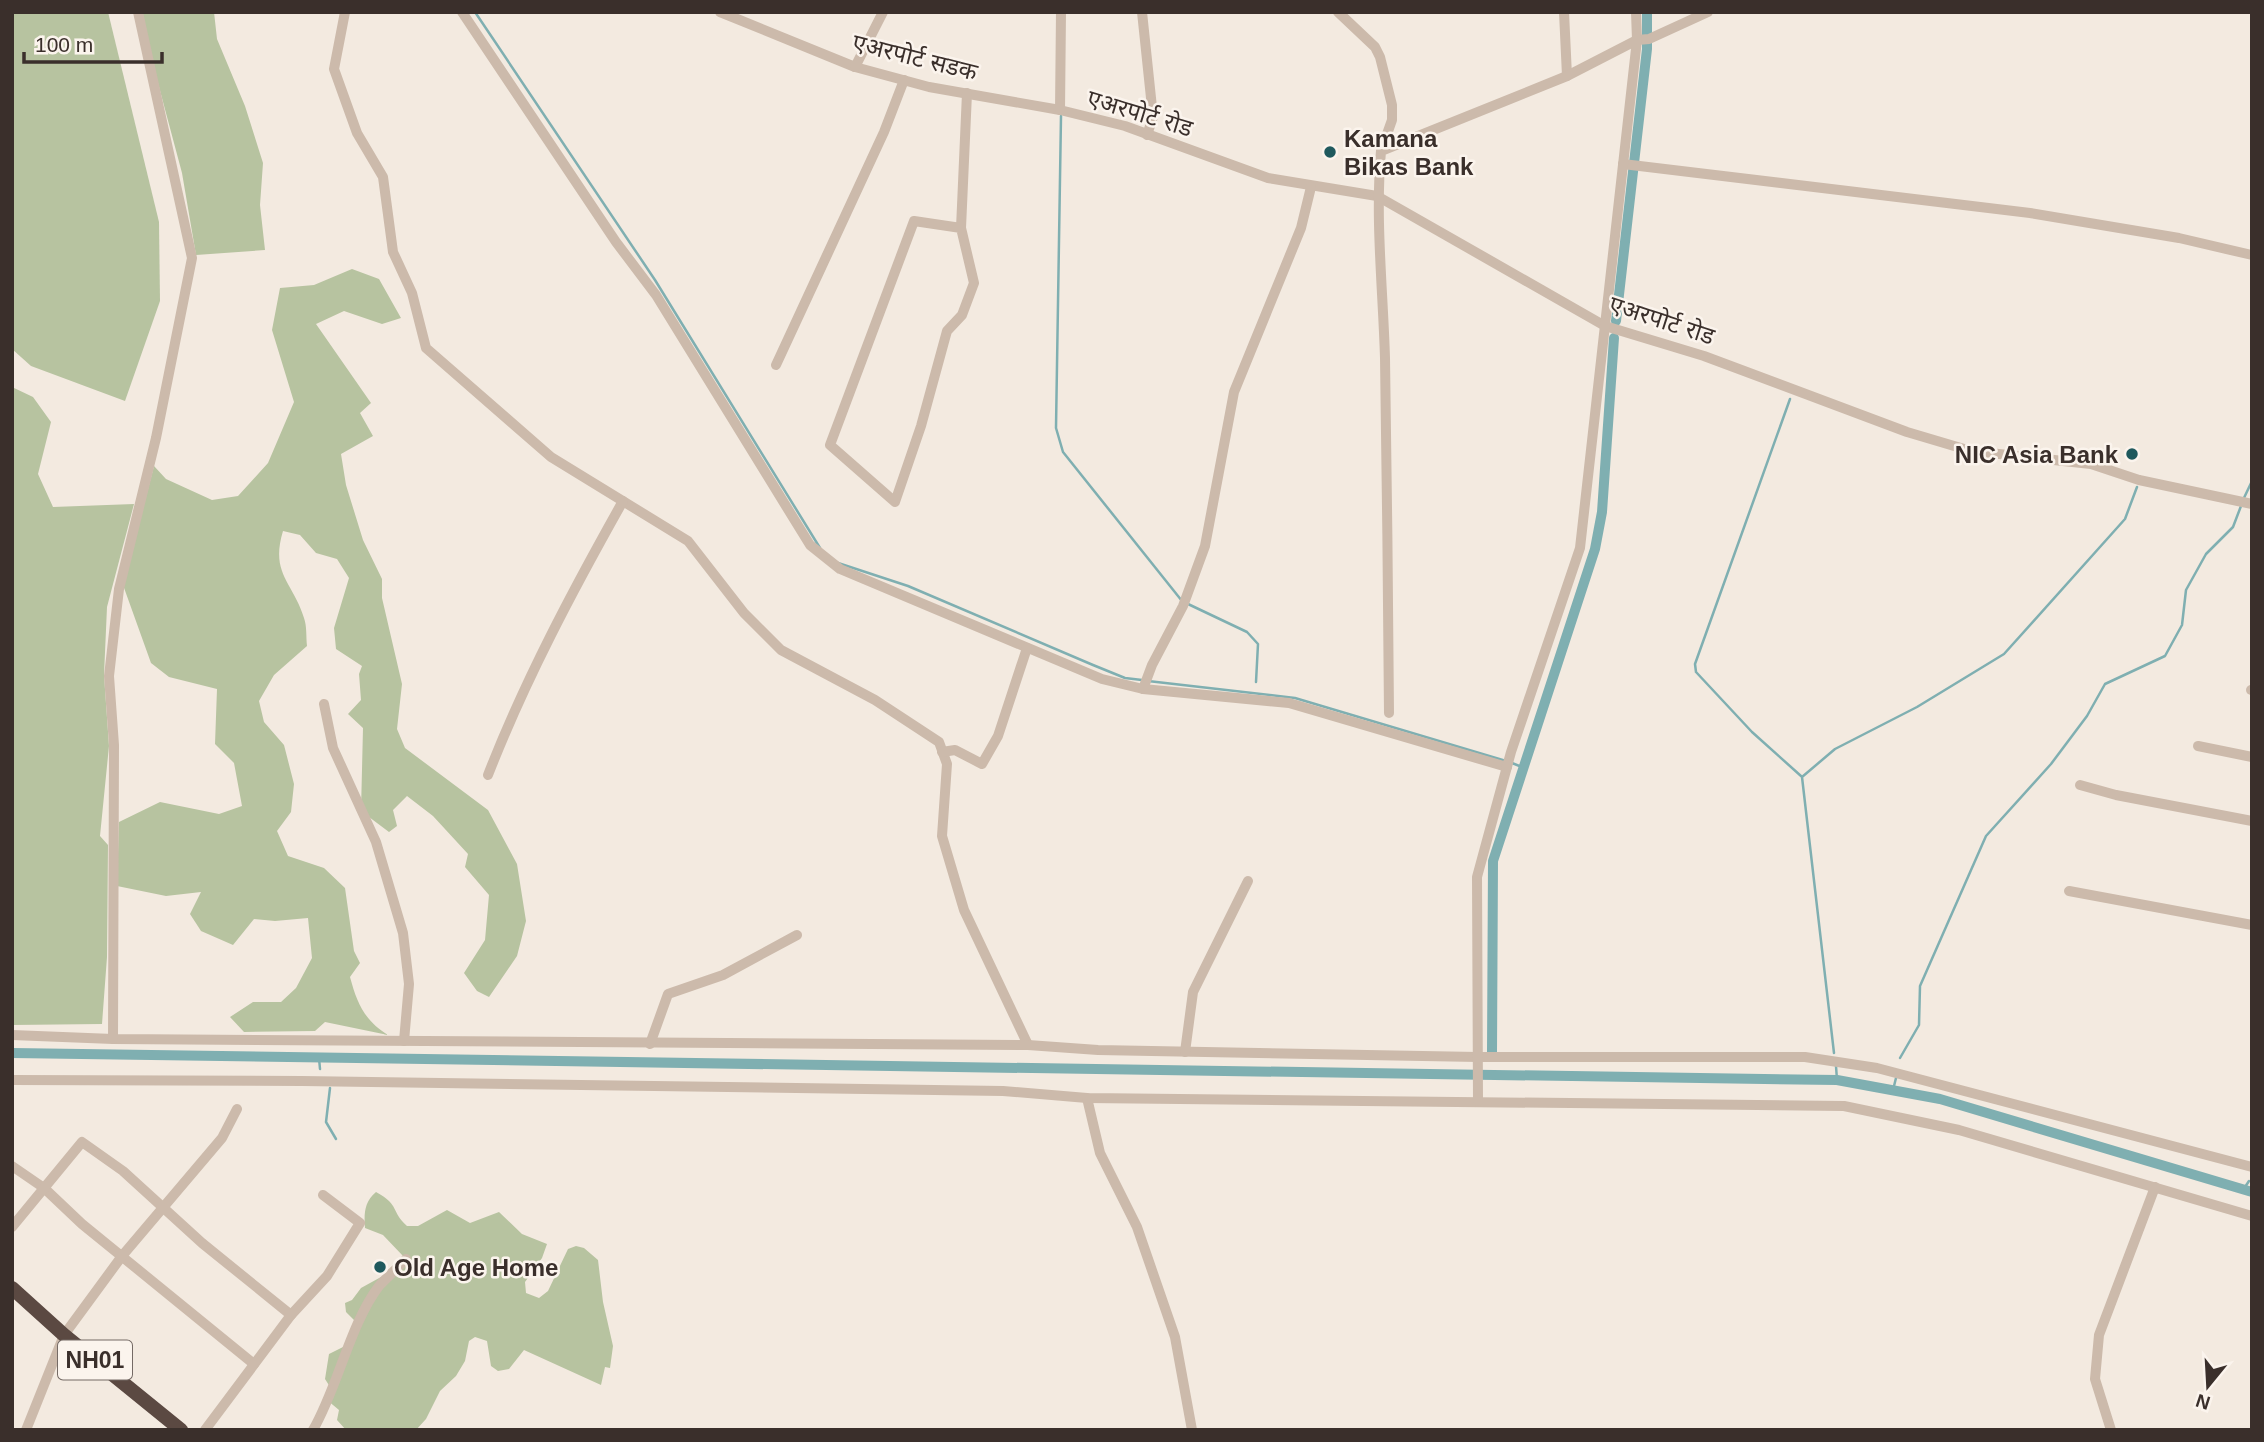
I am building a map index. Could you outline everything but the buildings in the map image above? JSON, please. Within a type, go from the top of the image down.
[{"type":"highway","name":"NH01","points":[[12,1288],[64,1335],[181,1430]]},
{"type":"street","points":[[113,1040],[114,745],[109,676],[119,589],[156,438],[192,258],[138,12]]},
{"type":"street","points":[[345,12],[334,69],[357,133],[383,177],[393,252],[412,293],[426,348],[551,457],[688,541],[744,613],[781,650],[875,700],[939,742],[947,764],[942,836],[964,909],[1028,1045]]},
{"type":"street","points":[[462,12],[616,242],[656,295],[810,545],[840,569],[1102,679],[1143,690],[1289,703],[1507,765]]},
{"type":"street","name":"एअरपोर्ट सडक","points":[[720,12],[855,67],[904,80],[1063,111]]},
{"type":"street","points":[[855,67],[883,12]]},
{"type":"street","points":[[1061,12],[1063,111]]},
{"type":"street","points":[[1142,12],[1153,117],[1147,135]]},
{"type":"street","points":[[1338,12],[1375,47],[1392,105],[1392,120],[1381,151],[1377,196],[1384,330],[1389,713]]},
{"type":"street","points":[[1563,12],[1567,76]]},
{"type":"street","points":[[1478,1096],[1477,877],[1511,752],[1580,548],[1605,326],[1629,165],[1642,39],[1636,12]]},
{"type":"street","points":[[1381,151],[1567,76],[1642,39],[1708,12]]},
{"type":"street","points":[[776,365],[884,132],[904,80]]},
{"type":"street","points":[[961,228],[914,221],[830,445],[895,502],[921,426],[947,331],[962,315],[974,283],[961,228],[967,93]]},
{"type":"street","name":"एअरपोर्ट रोड","points":[[1063,111],[1147,135],[1268,178],[1377,196],[1605,326],[1704,356],[1907,432],[1970,451],[2091,464],[2140,480],[2252,504]]},
{"type":"street","points":[[1629,165],[2030,213],[2179,238],[2252,255]]},
{"type":"street","points":[[1143,690],[1183,606],[1205,546],[1234,392],[1301,228],[1311,187]]},
{"type":"street","points":[[488,775],[567,599],[622,501]]},
{"type":"street","points":[[942,752],[955,751],[982,764],[998,736],[1027,648]]},
{"type":"street","points":[[324,704],[333,748],[376,842],[403,933],[409,985],[404,1041]]},
{"type":"street","points":[[2198,746],[2252,757]]},
{"type":"street","points":[[2080,785],[2116,795],[2252,821]]},
{"type":"street","points":[[1185,1052],[1193,992],[1248,881]]},
{"type":"street","points":[[2069,891],[2252,925]]},
{"type":"street","points":[[650,1044],[668,994],[723,975],[797,935]]},
{"type":"street","points":[[12,1035],[113,1040],[1028,1045],[1185,1052],[1478,1057],[1805,1057],[1877,1068],[2252,1167]]},
{"type":"street","points":[[12,1080],[989,1091],[1087,1098],[1478,1096],[1844,1106],[1959,1130],[2252,1216]]},
{"type":"street","points":[[1087,1098],[1100,1153],[1137,1227],[1175,1337],[1192,1430]]},
{"type":"street","points":[[26,1430],[64,1335],[122,1256],[222,1138],[237,1109]]},
{"type":"street","points":[[12,1227],[82,1142],[123,1171],[162,1208],[291,1315]]},
{"type":"street","points":[[12,1166],[44,1188],[82,1224],[254,1364]]},
{"type":"street","points":[[2111,1430],[2095,1380],[2099,1335],[2155,1187]]},
{"type":"street","points":[[205,1430],[291,1315],[327,1276],[360,1223],[323,1195]]},
{"type":"street","points":[[313,1430],[325,1409],[363,1315],[379,1287],[407,1259]]},
{"type":"green space","points":[[12,12],[108,12],[159,222],[160,301],[125,401],[31,366],[12,349]]},
{"type":"green space","points":[[139,12],[214,12],[217,39],[245,106],[263,163],[260,205],[265,250],[196,255],[182,173]]},
{"type":"green space","points":[[352,269],[379,279],[401,318],[382,324],[344,311],[316,324],[371,403],[360,413],[373,436],[341,454],[346,485],[363,540],[382,579],[382,598],[402,684],[397,729],[405,748],[488,810],[517,864],[526,921],[517,956],[489,997],[477,991],[464,973],[485,940],[489,895],[465,867],[468,854],[433,816],[407,796],[393,810],[397,826],[389,832],[361,811],[363,728],[348,714],[361,700],[359,674],[362,666],[336,649],[334,628],[349,578],[337,559],[316,553],[300,535],[283,531],[279,558],[281,568],[304,618],[307,646],[274,675],[259,701],[264,722],[284,745],[294,784],[291,812],[277,831],[288,856],[324,868],[345,888],[354,951],[360,963],[350,977],[367,1017],[388,1035],[325,1022],[315,1031],[244,1032],[230,1017],[253,1002],[281,1002],[296,988],[312,958],[308,918],[275,921],[254,919],[233,945],[201,931],[190,914],[201,892],[166,896],[117,886],[119,822],[160,802],[219,814],[242,806],[234,763],[215,744],[217,689],[169,677],[151,663],[123,585],[154,466],[166,479],[212,500],[238,496],[268,463],[294,402],[272,330],[280,288],[314,285]]},
{"type":"green space","points":[[12,387],[33,397],[51,422],[38,474],[53,507],[134,504],[107,607],[104,675],[109,746],[100,836],[108,845],[107,957],[102,1024],[12,1025]]},
{"type":"green space","points":[[376,1192],[389,1201],[407,1226],[418,1226],[447,1210],[470,1223],[499,1212],[522,1234],[547,1244],[542,1258],[525,1282],[526,1293],[539,1298],[548,1291],[568,1249],[576,1246],[584,1248],[598,1260],[603,1302],[613,1346],[610,1368],[605,1367],[601,1385],[524,1350],[509,1369],[498,1371],[491,1366],[487,1341],[475,1337],[469,1341],[465,1361],[456,1376],[440,1391],[426,1419],[416,1430],[346,1430],[337,1420],[339,1410],[327,1400],[332,1390],[325,1379],[329,1354],[349,1344],[355,1321],[346,1312],[345,1303],[352,1300],[361,1288],[390,1272],[385,1273],[403,1256],[383,1235],[365,1228],[366,1208]]},
{"type":"waterway","points":[[475,12],[655,280],[820,548]]},
{"type":"waterway","points":[[1616,321],[1647,49],[1647,12]]},
{"type":"waterway","points":[[1061,116],[1056,428],[1063,452],[1182,601]]},
{"type":"waterway","points":[[1492,1053],[1493,861],[1595,549],[1602,512],[1614,338]]},
{"type":"waterway","points":[[1790,399],[1695,664],[1696,672],[1752,732],[1801,776]]},
{"type":"waterway","points":[[2243,500],[2252,481]]},
{"type":"waterway","points":[[1834,1053],[1802,777],[1835,749],[1917,707],[2004,654],[2125,519],[2137,487]]},
{"type":"waterway","points":[[1900,1058],[1919,1025],[1920,986],[1986,836],[2051,764],[2087,716],[2105,684],[2165,656],[2182,625],[2186,590],[2206,554],[2233,527],[2241,506]]},
{"type":"waterway","points":[[838,563],[908,586],[1125,678],[1142,680]]},
{"type":"waterway","points":[[1188,604],[1247,632],[1258,644],[1256,682]]},
{"type":"waterway","points":[[1148,681],[1295,698],[1506,761]]},
{"type":"waterway","points":[[1512,763],[1522,767]]},
{"type":"waterway","points":[[12,1053],[1837,1080],[1940,1099],[2252,1192]]},
{"type":"waterway","points":[[319,1058],[320,1069]]},
{"type":"waterway","points":[[1836,1066],[1837,1080]]},
{"type":"waterway","points":[[1893,1090],[1896,1078]]},
{"type":"waterway","points":[[330,1088],[326,1122],[336,1139]]},
{"type":"waterway","points":[[2243,1190],[2249,1181]]},
{"type":"place","name":"Kamana Bikas Bank","points":[[1330,152]]},
{"type":"place","name":"NIC Asia Bank","points":[[2132,454]]},
{"type":"place","name":"Old Age Home","points":[[380,1267]]}]
